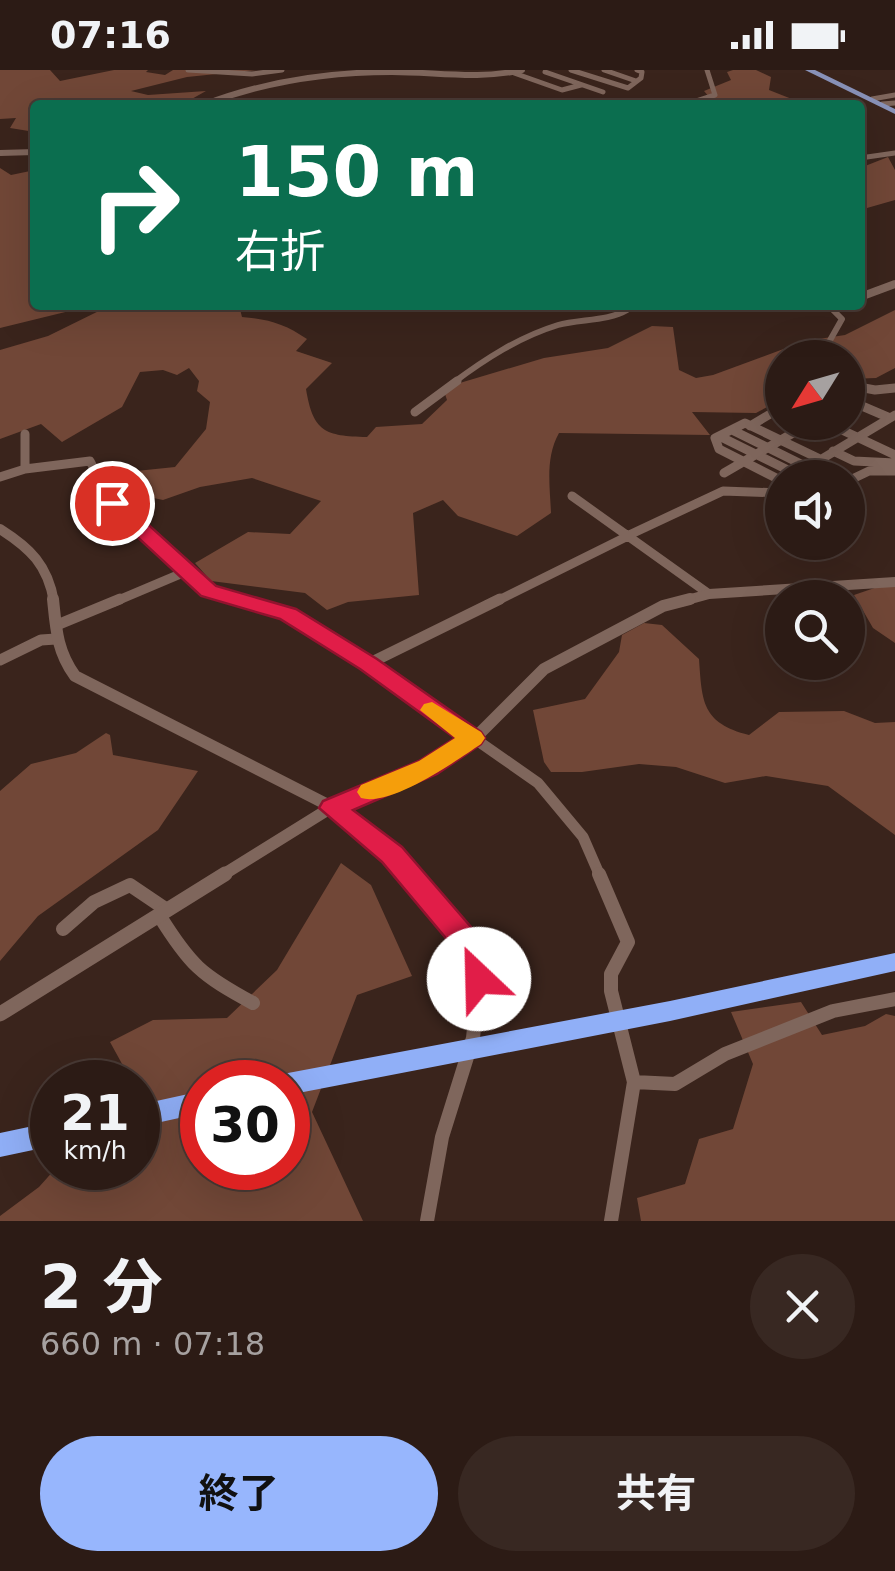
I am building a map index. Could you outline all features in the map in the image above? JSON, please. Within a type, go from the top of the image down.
[{"type":"highway","points":[[310,1080],[670,1011],[895,962]]},
{"type":"highway","points":[[0,1145],[30,1139]]},
{"type":"main road","points":[[810,70],[872,99],[895,105]]},
{"type":"street","points":[[188,70],[252,74],[282,70]]},
{"type":"street","points":[[571,70],[622,88],[636,81],[642,72],[638,70]]},
{"type":"street","points":[[604,70],[636,81]]},
{"type":"street","points":[[700,100],[715,95],[708,70]]},
{"type":"street","points":[[524,74],[548,71],[603,92]]},
{"type":"street","points":[[219,100],[259,88],[380,72],[469,78],[514,72],[562,90],[580,85]]},
{"type":"street","points":[[252,74],[259,88]]},
{"type":"street","points":[[884,100],[895,105]]},
{"type":"street","points":[[0,153],[30,152]]},
{"type":"street","points":[[865,159],[895,153]]},
{"type":"street","points":[[865,295],[895,284]]},
{"type":"street","points":[[414,412],[507,344],[626,310]]},
{"type":"street","points":[[830,340],[842,319],[835,310]]},
{"type":"street","points":[[865,388],[895,388]]},
{"type":"street","points":[[865,395],[875,390]]},
{"type":"street","points":[[865,408],[893,418]]},
{"type":"street","points":[[750,426],[765,417]]},
{"type":"street","points":[[865,432],[893,418]]},
{"type":"street","points":[[765,433],[745,423],[715,438],[719,450],[765,473]]},
{"type":"street","points":[[732,430],[793,460]]},
{"type":"street","points":[[25,434],[26,469]]},
{"type":"street","points":[[720,436],[767,460]]},
{"type":"street","points":[[724,473],[781,440],[820,459],[851,440]]},
{"type":"street","points":[[863,440],[895,454]]},
{"type":"street","points":[[833,451],[854,461],[895,463]]},
{"type":"street","points":[[0,477],[26,469],[90,461],[112,503],[209,591],[288,614],[368,664],[538,783],[582,837],[628,942],[610,974],[634,1082],[611,1221]]},
{"type":"street","points":[[865,474],[895,471]]},
{"type":"street","points":[[368,664],[723,492],[765,495]]},
{"type":"street","points":[[572,496],[709,594]]},
{"type":"street","points":[[0,529],[39,559],[52,578],[56,632],[68,668],[89,685],[332,808],[392,855],[466,942],[479,979],[477,1013],[440,1142],[427,1221]]},
{"type":"street","points":[[0,660],[185,572]]},
{"type":"street","points":[[0,1014],[332,808],[428,768],[472,738],[560,659],[663,606],[709,594],[895,582]]},
{"type":"street","points":[[64,929],[79,913],[118,888],[130,885],[163,913],[187,960],[207,978],[253,1003]]},
{"type":"street","points":[[634,1082],[674,1084],[725,1054],[833,1011],[895,999]]},
{"type":"shaded area","points":[[0,70],[50,70],[60,81],[114,70],[148,70],[165,75],[173,70],[257,70],[187,77],[131,91],[148,95],[206,91],[190,100],[30,100],[30,131],[10,128],[16,118],[0,119]]},
{"type":"shaded area","points":[[756,70],[771,77],[769,90],[794,100],[712,100],[704,91],[731,80],[727,72]]},
{"type":"shaded area","points":[[888,157],[895,170],[895,200],[865,209],[865,166]]},
{"type":"shaded area","points":[[0,168],[11,175],[30,171],[30,310],[74,310],[0,328]]},
{"type":"shaded area","points":[[101,310],[240,310],[242,317],[269,321],[307,339],[296,351],[332,363],[306,389],[317,423],[331,433],[367,437],[376,427],[422,424],[447,400],[443,388],[544,358],[608,348],[652,326],[673,327],[679,370],[696,378],[765,356],[765,408],[756,413],[692,412],[710,435],[559,433],[550,462],[551,513],[517,536],[458,516],[443,500],[413,513],[419,595],[348,602],[327,610],[305,593],[211,581],[195,563],[248,532],[290,534],[321,501],[252,478],[200,487],[163,500],[144,496],[117,473],[175,467],[206,429],[210,402],[197,391],[199,381],[189,368],[177,375],[163,370],[140,372],[122,407],[62,442],[41,424],[0,439],[0,350],[48,336]]},
{"type":"shaded area","points":[[895,310],[895,368],[876,378],[865,378],[865,340],[812,340],[845,335]]},
{"type":"shaded area","points":[[895,583],[895,643],[873,628],[865,614],[865,591]]},
{"type":"shaded area","points":[[644,623],[662,625],[699,659],[708,709],[733,730],[749,735],[779,712],[844,711],[875,723],[895,722],[895,835],[828,786],[766,776],[725,783],[676,767],[639,764],[551,772],[544,762],[533,710],[585,699],[619,652],[622,635]]},
{"type":"shaded area","points":[[106,733],[110,735],[113,755],[198,771],[158,830],[38,916],[0,961],[0,791],[31,764],[76,753]]},
{"type":"shaded area","points":[[341,863],[371,885],[412,976],[357,995],[312,1112],[363,1221],[0,1221],[0,1216],[35,1190],[160,1190],[160,1060],[120,1060],[110,1042],[153,1020],[227,1018],[277,970]]},
{"type":"shaded area","points":[[801,1002],[822,1035],[865,1026],[886,1014],[895,1016],[895,1221],[641,1221],[637,1198],[685,1184],[699,1139],[733,1129],[753,1064],[731,1012]]},
{"type":"slow traffic","points":[[370,792],[428,768],[472,738],[432,710]]},
{"type":"route","points":[[112,503],[209,591],[288,614],[368,664],[472,738],[428,768],[332,808],[392,855],[466,942],[479,979]]}]
